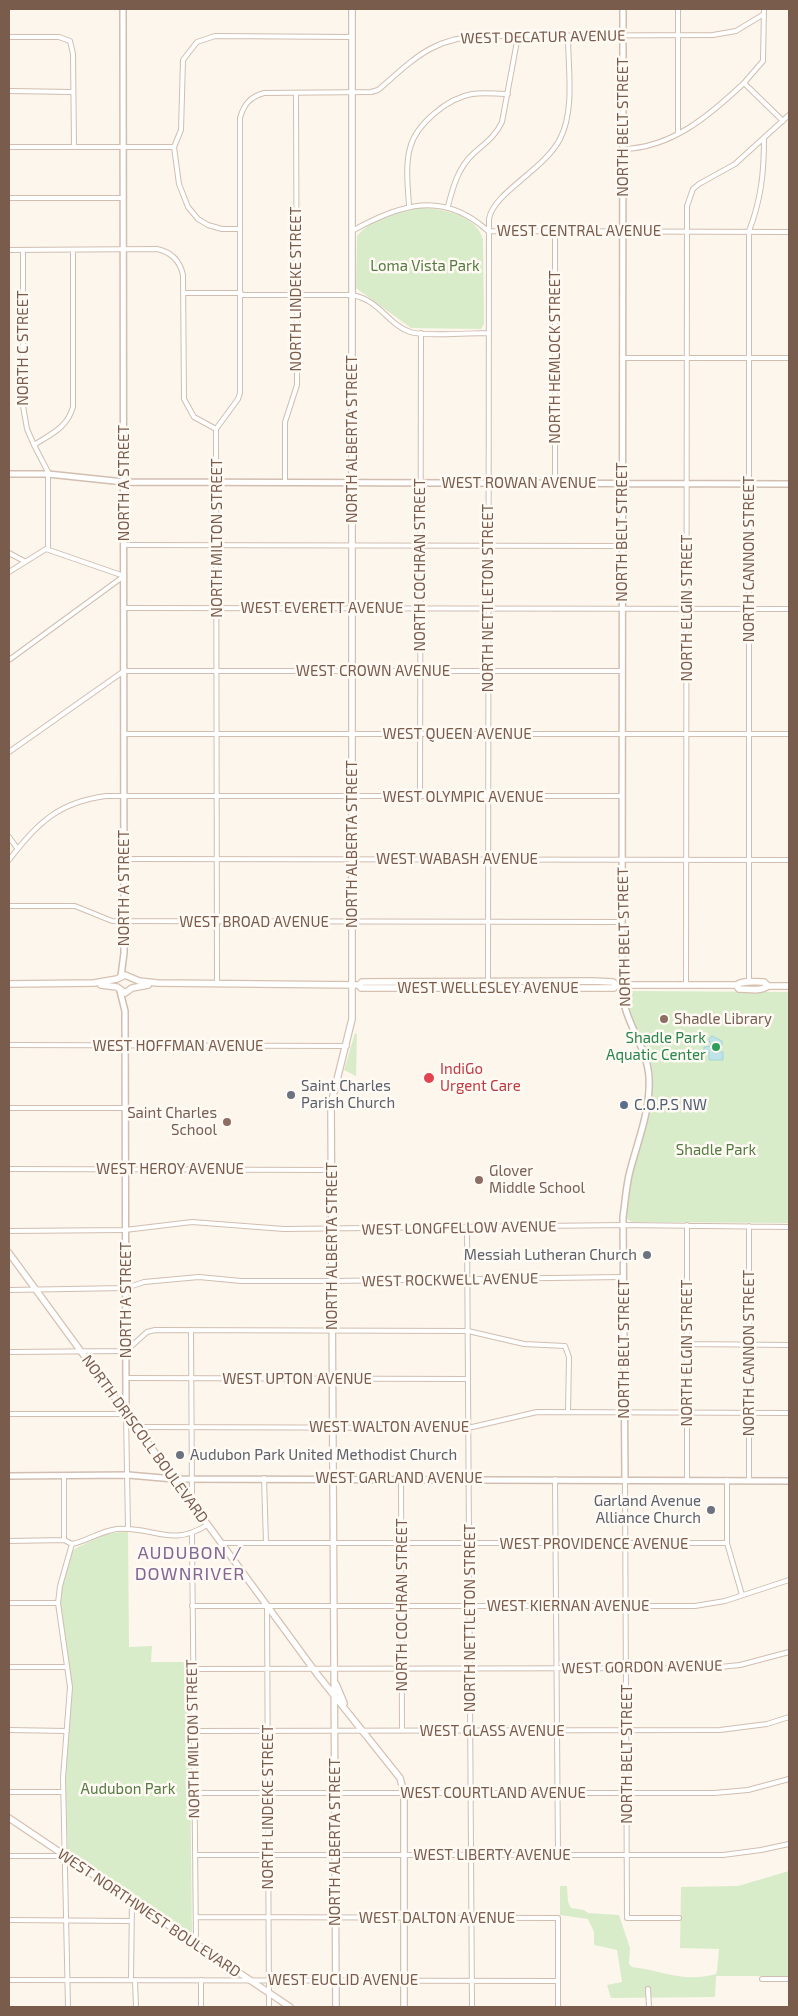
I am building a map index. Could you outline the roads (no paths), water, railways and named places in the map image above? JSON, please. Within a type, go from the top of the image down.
[{"type":"main road","name":"NORTH ALBERTA STREET","points":[[336,2007],[331,1170],[332,1094],[347,1046],[351,1024],[352,985],[352,9]]},
{"type":"main road","name":"WEST WELLESLEY AVENUE","points":[[119,977],[131,977],[157,983],[359,985],[362,982],[488,981],[613,982],[619,985],[736,985],[741,982],[764,982],[768,986]]},
{"type":"main road","points":[[9,984],[94,983],[119,977],[119,989],[94,983]]},
{"type":"main road","points":[[131,977],[131,989]]},
{"type":"main road","points":[[439,982],[455,988],[475,982]]},
{"type":"main road","name":"WEST WELLESLEY AVENUE","points":[[119,989],[131,989],[157,983]]},
{"type":"main road","name":"WEST WELLESLEY AVENUE","points":[[359,985],[361,988],[614,988],[619,985]]},
{"type":"main road","name":"WEST WELLESLEY AVENUE","points":[[736,985],[739,989],[789,986]]},
{"type":"main road","name":"NORTH DRISCOLL BOULEVARD","points":[[9,1252],[312,1668],[396,1771],[404,1793]]},
{"type":"main road","name":"NORTH DRISCOLL BOULEVARD","points":[[317,1674],[328,1694],[335,1723]]},
{"type":"main road","name":"NORTH ALBERTA STREET","points":[[334,1677],[339,1695],[349,1714]]},
{"type":"main road","points":[[404,1793],[404,2007]]},
{"type":"main road","name":"WEST NORTHWEST BOULEVARD","points":[[9,1818],[290,2007]]},
{"type":"street","name":"NORTH A STREET","points":[[119,977],[124,957],[123,9]]},
{"type":"street","name":"NORTH BELT STREET","points":[[623,9],[622,922],[619,985],[626,1013],[647,1063],[649,1076],[647,1111],[627,1184],[624,1225],[627,1918],[678,1918]]},
{"type":"street","points":[[678,9],[678,133]]},
{"type":"street","points":[[623,149],[647,147],[678,133],[711,114],[744,83],[763,61],[764,9]]},
{"type":"street","name":"WEST DECATUR AVENUE","points":[[240,229],[240,118],[247,102],[254,96],[264,93],[352,93],[378,90],[421,53],[451,39],[469,36],[723,34],[736,31],[764,14]]},
{"type":"street","points":[[9,250],[157,250],[172,255],[182,269],[184,293],[184,399],[194,417],[216,429],[238,399],[240,393],[240,229],[222,229],[208,225],[198,219],[188,207],[179,184],[174,147],[180,130],[182,66],[191,47],[205,38],[215,36],[352,37]]},
{"type":"street","points":[[448,206],[456,177],[464,164],[496,135],[502,122],[518,36]]},
{"type":"street","name":"NORTH NETTLETON STREET","points":[[488,981],[488,231],[490,212],[493,206],[549,157],[560,139],[566,123],[568,106],[568,36]]},
{"type":"street","points":[[9,37],[59,37],[70,41],[73,54],[74,146]]},
{"type":"street","points":[[744,83],[783,121]]},
{"type":"street","points":[[9,91],[73,92]]},
{"type":"street","name":"NORTH LINDEKE STREET","points":[[285,483],[285,422],[296,385],[296,93]]},
{"type":"street","points":[[409,206],[408,155],[413,138],[420,128],[444,106],[462,97],[473,94],[508,94]]},
{"type":"street","name":"NORTH ELGIN STREET","points":[[686,985],[687,206],[693,189],[735,164],[764,140],[789,115]]},
{"type":"street","name":"NORTH CANNON STREET","points":[[748,982],[749,231],[761,196],[764,177],[764,140]]},
{"type":"street","points":[[9,147],[174,147]]},
{"type":"street","points":[[9,198],[124,198]]},
{"type":"street","name":"WEST CENTRAL AVENUE","points":[[352,231],[377,218],[409,206],[432,204],[448,206],[488,231],[789,232]]},
{"type":"street","name":"NORTH HEMLOCK STREET","points":[[555,231],[555,483]]},
{"type":"street","name":"NORTH C STREET","points":[[22,250],[22,406],[27,429],[48,474]]},
{"type":"street","points":[[34,445],[63,427],[70,418],[73,407],[73,250]]},
{"type":"street","points":[[184,293],[352,295],[364,297],[374,302],[410,332],[488,333]]},
{"type":"street","name":"NORTH COCHRAN STREET","points":[[420,797],[421,333]]},
{"type":"street","points":[[622,358],[789,358]]},
{"type":"street","name":"NORTH MILTON STREET","points":[[216,429],[218,482],[217,983]]},
{"type":"street","name":"WEST ROWAN AVENUE","points":[[9,474],[48,474],[124,482],[789,484]]},
{"type":"street","points":[[47,549],[48,474]]},
{"type":"street","points":[[124,545],[622,546]]},
{"type":"street","points":[[9,572],[24,561],[47,549],[124,576]]},
{"type":"street","points":[[9,553],[24,561]]},
{"type":"street","points":[[9,660],[124,576]]},
{"type":"street","name":"WEST EVERETT AVENUE","points":[[124,608],[789,609]]},
{"type":"street","name":"WEST CROWN AVENUE","points":[[124,672],[622,671]]},
{"type":"street","points":[[9,752],[124,672]]},
{"type":"street","name":"WEST QUEEN AVENUE","points":[[124,734],[789,734]]},
{"type":"street","name":"WEST OLYMPIC AVENUE","points":[[9,860],[17,848],[39,824],[64,807],[92,798],[124,796],[622,796]]},
{"type":"street","points":[[9,837],[17,848]]},
{"type":"street","name":"WEST WABASH AVENUE","points":[[124,859],[789,860]]},
{"type":"street","name":"WEST BROAD AVENUE","points":[[9,906],[76,906],[106,920],[124,921],[622,922]]},
{"type":"street","name":"NORTH A STREET","points":[[124,957],[131,977]]},
{"type":"street","name":"NORTH A STREET","points":[[119,989],[125,1011],[128,1529]]},
{"type":"street","name":"NORTH A STREET","points":[[125,1011],[131,989]]},
{"type":"street","name":"WEST HOFFMAN AVENUE","points":[[9,1045],[347,1046]]},
{"type":"street","points":[[9,1108],[125,1108]]},
{"type":"street","name":"WEST HEROY AVENUE","points":[[9,1169],[331,1170]]},
{"type":"street","name":"WEST LONGFELLOW AVENUE","points":[[9,1231],[126,1230],[192,1222],[276,1229],[467,1229],[624,1225],[789,1227]]},
{"type":"street","name":"NORTH ELGIN STREET","points":[[687,1226],[687,1480]]},
{"type":"street","name":"NORTH CANNON STREET","points":[[749,1226],[749,1480]]},
{"type":"street","name":"NORTH NETTLETON STREET","points":[[467,1229],[472,2007]]},
{"type":"street","name":"WEST ROCKWELL AVENUE","points":[[9,1290],[126,1288],[144,1282],[199,1276],[241,1281],[468,1281],[623,1277]]},
{"type":"street","points":[[9,1352],[126,1351],[147,1332],[155,1330],[468,1331],[524,1344],[560,1344],[566,1347],[569,1357],[568,1412]]},
{"type":"street","points":[[190,1330],[191,1478],[193,1504]]},
{"type":"street","points":[[687,1344],[789,1346]]},
{"type":"street","name":"WEST UPTON AVENUE","points":[[126,1378],[468,1379]]},
{"type":"street","name":"WEST WALTON AVENUE","points":[[136,1427],[468,1428],[482,1426],[524,1413],[789,1412]]},
{"type":"street","points":[[9,1414],[126,1414]]},
{"type":"street","points":[[64,1475],[64,1540]]},
{"type":"street","name":"WEST GARLAND AVENUE","points":[[9,1476],[128,1475],[174,1479],[401,1478],[789,1481]]},
{"type":"street","points":[[264,1478],[266,1543]]},
{"type":"street","name":"NORTH COCHRAN STREET","points":[[401,1478],[402,1731]]},
{"type":"street","points":[[555,1479],[558,1855]]},
{"type":"street","points":[[727,1480],[727,1544],[742,1595]]},
{"type":"street","points":[[9,1540],[64,1540],[72,1544],[109,1530],[128,1529],[164,1535],[192,1534],[208,1525]]},
{"type":"street","name":"NORTH MILTON STREET","points":[[192,1534],[196,1944]]},
{"type":"street","name":"WEST PROVIDENCE AVENUE","points":[[221,1543],[727,1544]]},
{"type":"street","points":[[68,2007],[66,1856],[63,1792],[70,1687],[58,1603],[60,1586],[72,1544]]},
{"type":"street","name":"WEST KIERNAN AVENUE","points":[[192,1606],[695,1606],[725,1601],[789,1580]]},
{"type":"street","points":[[9,1603],[58,1603]]},
{"type":"street","name":"NORTH LINDEKE STREET","points":[[267,1606],[269,2007]]},
{"type":"street","name":"WEST GORDON AVENUE","points":[[192,1669],[724,1667],[758,1661],[789,1652]]},
{"type":"street","points":[[9,1667],[67,1667]]},
{"type":"street","name":"WEST GLASS AVENUE","points":[[193,1731],[626,1731],[736,1729],[767,1724],[789,1717]]},
{"type":"street","points":[[9,1730],[67,1731]]},
{"type":"street","name":"WEST COURTLAND AVENUE","points":[[194,1793],[731,1792],[789,1779]]},
{"type":"street","points":[[9,1792],[63,1792]]},
{"type":"street","name":"WEST LIBERTY AVENUE","points":[[194,1855],[723,1855],[789,1844]]},
{"type":"street","points":[[9,1856],[66,1856]]},
{"type":"street","points":[[132,1901],[130,1921],[136,2007]]},
{"type":"street","name":"WEST DALTON AVENUE","points":[[196,1917],[558,1918],[558,1981]]},
{"type":"street","points":[[9,1920],[130,1921]]},
{"type":"street","points":[[762,1979],[789,1979]]},
{"type":"street","name":"WEST EUCLID AVENUE","points":[[9,1980],[558,1981]]},
{"type":"street","points":[[201,1980],[201,2007]]},
{"type":"street","points":[[558,1981],[558,2007]]},
{"type":"street","points":[[648,1988],[649,2007]]},
{"type":"water","points":[[712,1036],[722,1041],[722,1045],[712,1052],[723,1052],[723,1060],[709,1060],[709,1052],[704,1052],[704,1047],[711,1046],[709,1040]]},
{"type":"place","name":"Shadle Library","points":[[664,1019]]},
{"type":"place","name":"Shadle Park Aquatic Center","points":[[716,1047]]},
{"type":"place","name":"IndiGo Urgent Care","points":[[429,1078]]},
{"type":"place","name":"Saint Charles Parish Church","points":[[291,1095]]},
{"type":"place","name":"C.O.P.S NW","points":[[624,1105]]},
{"type":"place","name":"Saint Charles School","points":[[227,1122]]},
{"type":"place","name":"Glover Middle School","points":[[479,1180]]},
{"type":"place","name":"Messiah Lutheran Church","points":[[647,1255]]},
{"type":"place","name":"Audubon Park United Methodist Church","points":[[180,1455]]},
{"type":"place","name":"Garland Avenue Alliance Church","points":[[711,1510]]},
{"type":"district","name":"AUDUBON / DOWNRIVER","points":[[190,1564]]},
{"type":"park label","name":"Loma Vista Park","points":[[425,266]]},
{"type":"park label","name":"Shadle Park","points":[[716,1150]]},
{"type":"park label","name":"Audubon Park","points":[[128,1789]]}]
